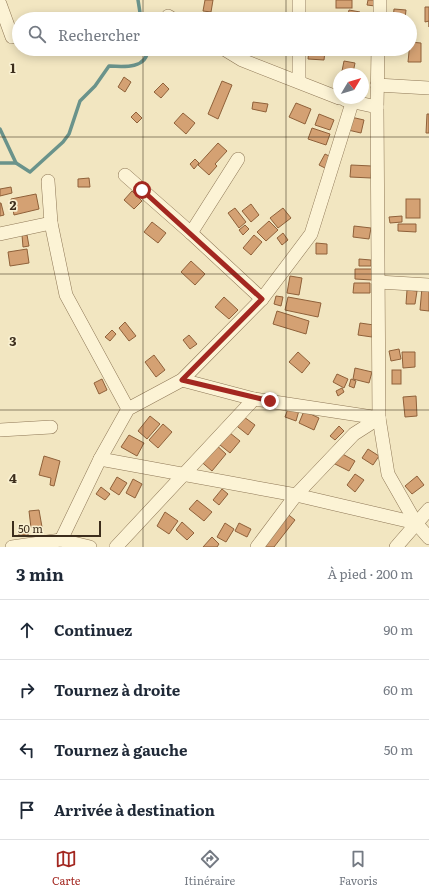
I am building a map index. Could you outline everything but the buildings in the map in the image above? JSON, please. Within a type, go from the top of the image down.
[{"type":"street","points":[[299,0],[299,12]]},
{"type":"street","points":[[380,0],[380,12]]},
{"type":"street","points":[[0,4],[12,37]]},
{"type":"street","points":[[235,56],[242,60],[333,95]]},
{"type":"street","points":[[299,56],[299,81]]},
{"type":"street","points":[[378,56],[379,418],[388,474],[416,523],[429,538]]},
{"type":"street","points":[[377,85],[429,88]]},
{"type":"street","points":[[61,540],[100,459],[128,409],[182,380],[262,299],[311,234],[352,104]]},
{"type":"street","points":[[358,104],[377,107]]},
{"type":"street","points":[[191,233],[238,159]]},
{"type":"street","points":[[125,175],[191,233],[262,299]]},
{"type":"street","points":[[48,181],[51,223],[66,295],[128,409]]},
{"type":"street","points":[[0,234],[51,223]]},
{"type":"street","points":[[378,282],[429,285]]},
{"type":"street","points":[[182,380],[254,399],[379,418]]},
{"type":"street","points":[[116,547],[254,399]]},
{"type":"street","points":[[257,547],[296,495],[354,434],[379,418]]},
{"type":"street","points":[[0,430],[51,427]]},
{"type":"street","points":[[100,459],[182,476],[296,495],[416,523]]},
{"type":"street","points":[[396,547],[429,509]]},
{"type":"street","points":[[12,547],[61,540],[90,547]]},
{"type":"waterway","points":[[138,0],[140,12]]},
{"type":"waterway","points":[[0,163],[16,163],[30,172],[63,142],[69,134],[80,101],[95,86],[109,66],[121,67],[134,65],[144,60],[147,56]]},
{"type":"waterway","points":[[0,129],[16,163]]},
{"type":"route","points":[[142,190],[262,299],[182,380],[254,399],[270,401]]}]
